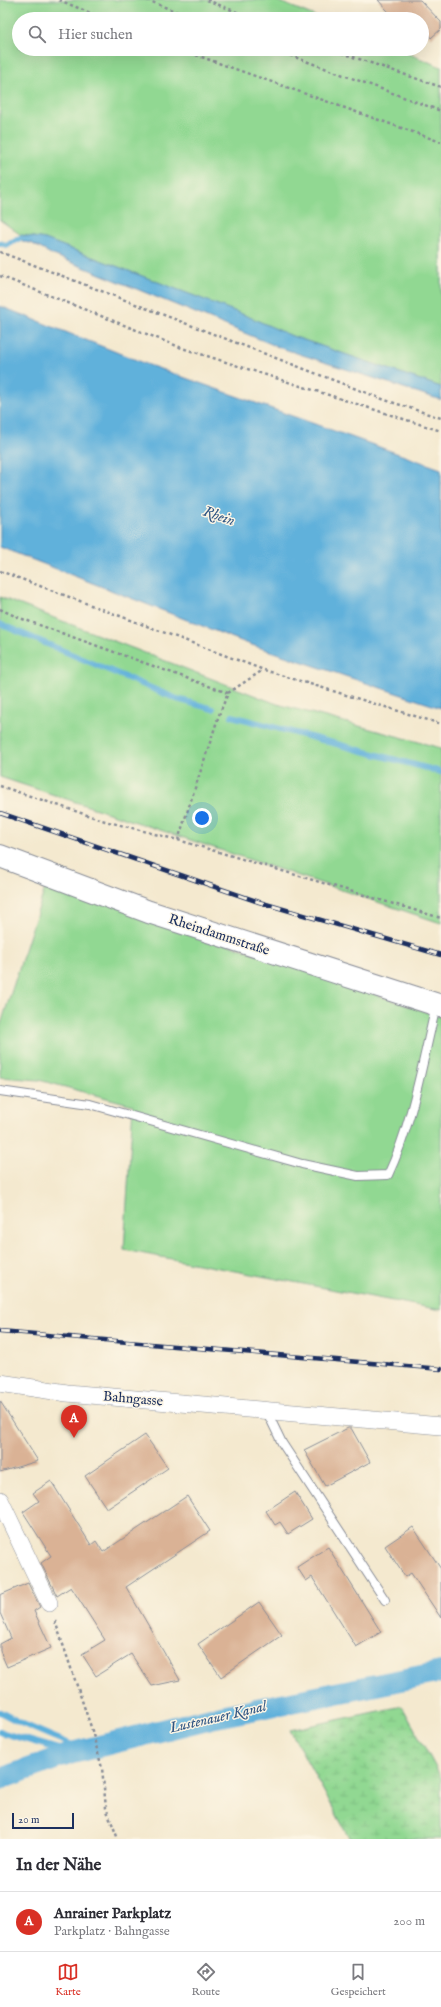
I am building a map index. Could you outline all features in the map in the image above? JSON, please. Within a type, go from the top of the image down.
[{"type":"main road","name":"Rheindammstraße","points":[[0,856],[149,912],[439,1005]]},
{"type":"street","name":"Bahngasse","points":[[0,1383],[68,1393],[267,1412],[441,1426]]},
{"type":"street","points":[[0,1500],[49,1604]]},
{"type":"lane","points":[[0,1091],[90,1104],[302,1164],[358,1176],[388,1175],[397,1156],[439,1005]]},
{"type":"lane","points":[[267,1412],[282,1443],[385,1600]]},
{"type":"path","points":[[58,0],[88,12]]},
{"type":"path","points":[[147,0],[177,12]]},
{"type":"path","points":[[208,0],[237,12]]},
{"type":"path","points":[[199,56],[441,142]]},
{"type":"path","points":[[292,56],[441,111]]},
{"type":"path","points":[[350,56],[441,87]]},
{"type":"path","points":[[0,252],[385,400],[441,418]]},
{"type":"path","points":[[0,276],[182,348],[441,431]]},
{"type":"path","points":[[0,571],[264,670],[441,724]]},
{"type":"path","points":[[0,609],[17,617],[228,693]]},
{"type":"path","points":[[178,840],[219,714],[228,693],[264,670]]},
{"type":"path","points":[[0,786],[105,821],[178,840],[441,918]]},
{"type":"path","points":[[49,1604],[91,1727],[102,1768],[106,1808],[118,1839]]},
{"type":"green space","points":[[0,0],[275,0],[305,12],[12,12],[12,56],[414,56],[441,67],[441,387],[292,336],[247,316],[45,239],[21,235],[0,220]]},
{"type":"green space","points":[[0,597],[277,704],[441,748],[441,923],[0,777]]},
{"type":"green space","points":[[47,882],[441,1017],[441,1310],[124,1250],[133,1105],[39,1080],[0,1077],[0,1027]]},
{"type":"green space","points":[[402,1706],[441,1777],[441,1839],[350,1839],[290,1730]]},
{"type":"water","points":[[21,235],[45,239],[247,316],[292,336],[441,387],[441,400],[281,348],[51,254],[31,243],[23,242]]},
{"type":"water","name":"Rhein","points":[[0,306],[149,365],[441,469],[441,708],[246,643],[0,547]]},
{"type":"building","points":[[378,0],[420,0],[441,22],[441,29],[431,38],[429,36],[429,12],[389,12]]},
{"type":"building","points":[[0,1401],[38,1461],[0,1472]]},
{"type":"building","points":[[348,1428],[351,1428],[370,1462],[325,1486],[304,1450]]},
{"type":"building","points":[[145,1435],[168,1468],[107,1509],[85,1476]]},
{"type":"building","points":[[51,1481],[91,1545],[96,1541],[103,1552],[187,1496],[210,1531],[126,1587],[180,1680],[152,1686],[131,1654],[96,1676],[82,1654],[105,1640],[71,1587],[57,1596],[41,1563],[51,1556],[23,1512],[39,1501],[33,1493]]},
{"type":"building","points":[[295,1492],[312,1519],[288,1534],[280,1522],[275,1525],[266,1511]]},
{"type":"building","points":[[413,1527],[441,1569],[441,1618],[411,1573],[405,1577],[385,1546]]},
{"type":"building","points":[[328,1547],[381,1632],[356,1647],[312,1577],[306,1581],[297,1567]]},
{"type":"building","points":[[28,1583],[40,1607],[34,1611],[51,1648],[7,1667],[0,1651],[0,1644],[11,1638],[0,1613],[0,1595]]},
{"type":"building","points":[[259,1602],[282,1635],[221,1677],[198,1644]]},
{"type":"waterway","points":[[0,243],[6,245],[20,238]]},
{"type":"waterway","points":[[0,624],[177,699],[213,709]]},
{"type":"waterway","points":[[232,716],[441,772]]},
{"type":"waterway","name":"Lustenauer Kanal","points":[[0,1779],[72,1753],[211,1718],[441,1672]]},
{"type":"waterway","points":[[0,1712],[23,1724],[84,1750]]},
{"type":"waterway","points":[[0,1732],[72,1753]]},
{"type":"railway","points":[[0,813],[259,902],[441,955]]},
{"type":"railway","points":[[0,1331],[441,1369]]},
{"type":"place","name":"Anrainer Parkplatz","points":[[74,1438]]}]
